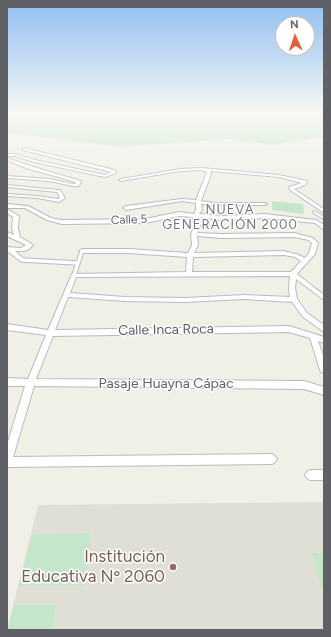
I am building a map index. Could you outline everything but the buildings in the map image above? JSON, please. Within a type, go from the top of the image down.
[{"type":"street","points":[[7,155],[15,155],[34,161],[57,164],[105,176],[114,173],[113,170],[24,149]]},
{"type":"street","points":[[7,159],[28,167],[79,181],[77,185],[73,185],[48,180],[7,177]]},
{"type":"street","points":[[121,180],[180,170],[206,170],[279,176],[305,182],[291,188],[292,190],[324,211]]},
{"type":"street","points":[[189,275],[190,255],[195,245],[194,234],[197,228],[195,216],[199,210],[198,199],[209,174],[209,171],[206,170]]},
{"type":"street","points":[[7,186],[58,191],[63,198],[60,200],[52,200],[37,197],[7,195]]},
{"type":"street","points":[[126,208],[182,200],[214,204],[265,204]]},
{"type":"street","name":"Calle 5","points":[[7,206],[26,207],[62,222],[138,222],[180,214],[224,218],[265,216],[316,222],[324,228]]},
{"type":"street","points":[[7,211],[16,216],[15,228],[17,238]]},
{"type":"street","points":[[7,234],[30,245],[25,249],[7,249]]},
{"type":"street","points":[[194,234],[221,236],[294,235],[311,239],[315,243],[312,254],[292,274],[292,288],[294,300],[305,315],[324,329]]},
{"type":"street","points":[[7,249],[22,260]]},
{"type":"street","points":[[82,251],[128,251],[190,255],[284,253],[297,256],[305,261]]},
{"type":"street","points":[[272,460],[7,461],[30,384],[74,275],[189,275],[235,273],[292,274],[324,298]]},
{"type":"street","points":[[66,295],[133,299],[186,300],[244,297],[294,300]]},
{"type":"street","name":"Calle Inca Roca","points":[[7,327],[50,332],[289,329],[324,340]]},
{"type":"street","points":[[313,337],[324,370]]},
{"type":"street","name":"Pasaje Huayna Cápac","points":[[7,382],[30,384],[304,385],[324,391]]},
{"type":"street","points":[[310,475],[324,475]]},
{"type":"lane","points":[[314,212],[324,218]]},
{"type":"lane","points":[[74,275],[82,251]]},
{"type":"lane","points":[[22,260],[78,263]]},
{"type":"shaded area","name":"Institución Educativa Nº 2060","points":[[324,502],[324,630],[7,630],[38,505]]},
{"type":"green space","points":[[86,143],[178,143],[120,147]]},
{"type":"green space","points":[[256,143],[287,143],[272,145]]},
{"type":"green space","points":[[272,201],[303,204],[304,214],[272,210]]},
{"type":"green space","points":[[91,533],[83,586],[19,586],[32,534]]},
{"type":"green space","points":[[312,553],[324,553],[324,596]]},
{"type":"green space","points":[[14,605],[56,605],[52,630],[8,630]]},
{"type":"place","name":"Institución Educativa Nº 2060","points":[[173,567]]},
{"type":"district","name":"NUEVA GENERACIÓN 2000","points":[[230,218]]}]
